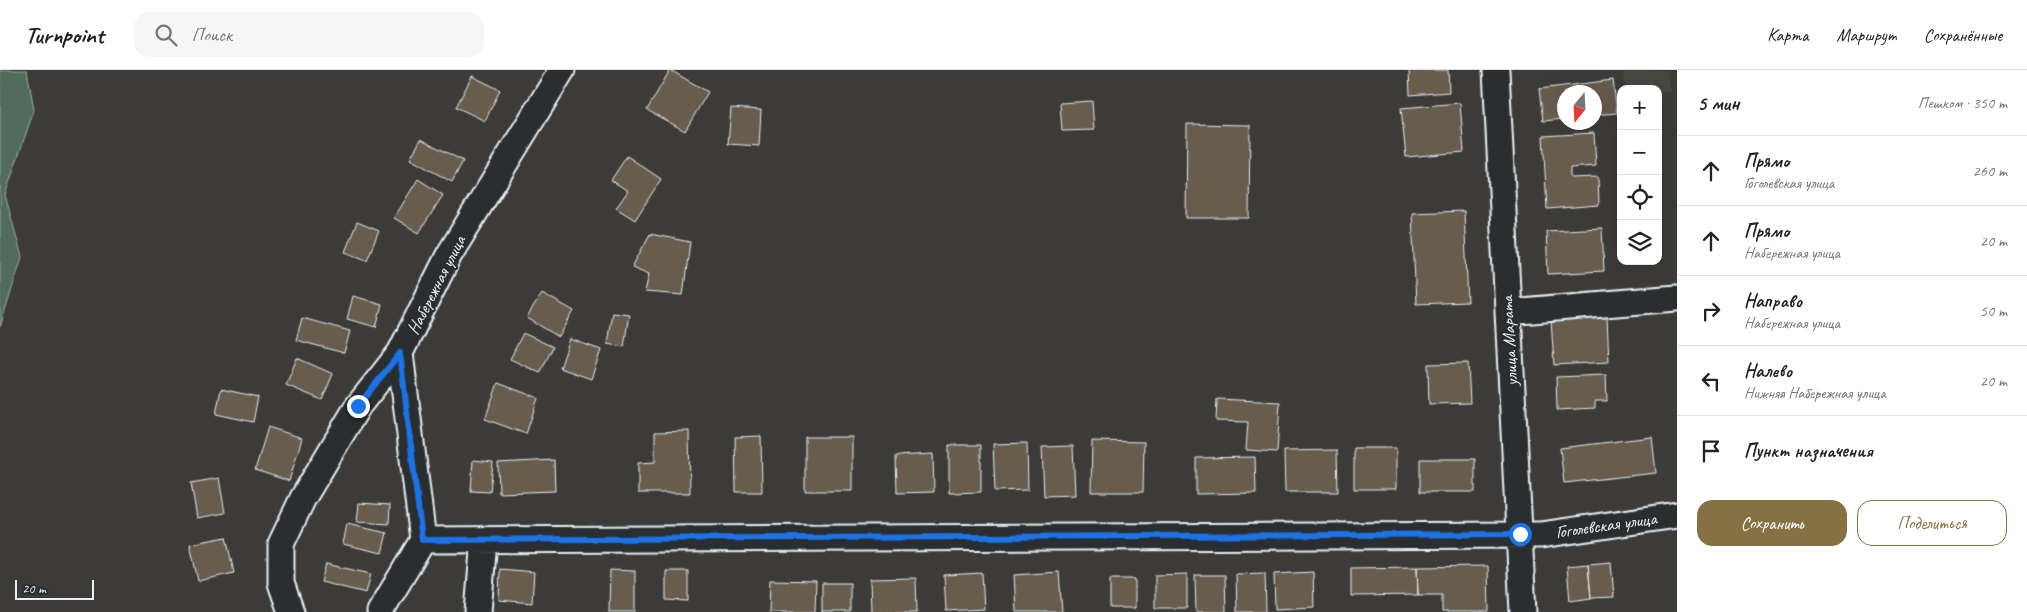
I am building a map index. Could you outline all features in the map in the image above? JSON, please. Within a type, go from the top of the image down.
[{"type":"street","name":"Набережная улица","points":[[422,540],[400,353],[449,255],[562,70]]},
{"type":"street","name":"улица Марата","points":[[1496,70],[1523,612]]},
{"type":"street","points":[[1508,312],[1677,298]]},
{"type":"street","points":[[291,612],[281,583],[281,544],[303,498],[358,406],[400,353]]},
{"type":"street","name":"Гоголевская улица","points":[[484,540],[1520,534],[1558,532],[1677,515]]},
{"type":"street","points":[[380,612],[422,540],[484,540],[478,612]]},
{"type":"shaded area","points":[[1623,70],[1667,70],[1670,92],[1662,93],[1662,85],[1625,85]]},
{"type":"green space","points":[[0,70],[27,70],[34,110],[5,195],[22,257],[0,327]]},
{"type":"building","points":[[670,70],[708,92],[685,131],[647,110]]},
{"type":"building","points":[[1409,70],[1448,70],[1449,92],[1410,95]]},
{"type":"building","points":[[472,76],[500,90],[485,121],[456,107]]},
{"type":"building","points":[[1613,80],[1617,113],[1602,114],[1602,85],[1572,85]]},
{"type":"building","points":[[1557,87],[1557,120],[1543,121],[1539,89]]},
{"type":"building","points":[[1092,101],[1094,130],[1062,131],[1060,103]]},
{"type":"building","points":[[1460,103],[1464,152],[1406,157],[1401,108]]},
{"type":"building","points":[[731,108],[761,110],[759,146],[728,144]]},
{"type":"building","points":[[1187,124],[1250,125],[1249,218],[1186,218]]},
{"type":"building","points":[[1594,133],[1596,166],[1570,168],[1570,178],[1598,177],[1599,205],[1547,209],[1543,136]]},
{"type":"building","points":[[421,139],[463,161],[452,182],[410,159]]},
{"type":"building","points":[[627,156],[661,179],[635,220],[616,208],[628,191],[611,180]]},
{"type":"building","points":[[418,179],[443,195],[419,233],[394,218]]},
{"type":"building","points":[[1464,211],[1468,302],[1416,304],[1412,213]]},
{"type":"building","points":[[357,222],[379,231],[367,260],[345,252]]},
{"type":"building","points":[[1602,228],[1604,271],[1548,274],[1546,231]]},
{"type":"building","points":[[650,234],[690,242],[683,295],[645,292],[649,274],[632,267]]},
{"type":"building","points":[[542,293],[574,311],[559,337],[527,318]]},
{"type":"building","points":[[353,296],[382,304],[376,327],[347,319]]},
{"type":"building","points":[[612,312],[629,314],[624,347],[607,344]]},
{"type":"building","points":[[1607,317],[1609,362],[1554,365],[1551,320]]},
{"type":"building","points":[[302,318],[350,331],[344,353],[296,340]]},
{"type":"building","points":[[523,333],[553,347],[540,373],[510,359]]},
{"type":"building","points":[[570,339],[601,350],[591,379],[560,368]]},
{"type":"building","points":[[297,358],[333,374],[322,400],[286,385]]},
{"type":"building","points":[[1468,363],[1470,403],[1429,404],[1428,364]]},
{"type":"building","points":[[1606,375],[1607,401],[1595,401],[1595,408],[1557,410],[1556,377]]},
{"type":"building","points":[[498,383],[538,398],[526,434],[485,419]]},
{"type":"building","points":[[221,389],[258,397],[253,422],[216,414]]},
{"type":"building","points":[[1217,399],[1280,402],[1277,452],[1246,450],[1248,422],[1216,421]]},
{"type":"building","points":[[268,427],[302,438],[289,481],[255,470]]},
{"type":"building","points":[[689,431],[690,493],[638,493],[638,463],[655,462],[655,432]]},
{"type":"building","points":[[761,436],[762,492],[736,492],[735,437]]},
{"type":"building","points":[[805,437],[852,437],[852,491],[805,491]]},
{"type":"building","points":[[1652,437],[1656,473],[1564,483],[1560,448]]},
{"type":"building","points":[[1092,441],[1144,442],[1143,492],[1091,492]]},
{"type":"building","points":[[1027,443],[1028,490],[995,491],[993,444]]},
{"type":"building","points":[[949,445],[981,445],[981,492],[949,493]]},
{"type":"building","points":[[1073,446],[1075,495],[1044,496],[1042,447]]},
{"type":"building","points":[[1354,448],[1396,448],[1396,489],[1354,489]]},
{"type":"building","points":[[1337,450],[1338,492],[1285,492],[1284,451]]},
{"type":"building","points":[[933,454],[934,492],[897,493],[896,456]]},
{"type":"building","points":[[1255,457],[1256,493],[1196,494],[1196,458]]},
{"type":"building","points":[[1420,459],[1475,459],[1475,492],[1420,492]]},
{"type":"building","points":[[473,460],[493,462],[490,492],[471,491]]},
{"type":"building","points":[[554,460],[555,491],[499,493],[498,463]]},
{"type":"building","points":[[219,478],[225,513],[197,518],[191,483]]},
{"type":"building","points":[[359,503],[390,505],[389,524],[357,522]]},
{"type":"building","points":[[347,524],[387,533],[382,553],[343,544]]},
{"type":"building","points":[[226,537],[234,573],[198,581],[190,544]]},
{"type":"building","points":[[1611,562],[1614,597],[1591,598],[1588,564]]},
{"type":"building","points":[[326,564],[371,574],[366,593],[321,582]]},
{"type":"building","points":[[1588,564],[1591,598],[1570,601],[1567,566]]},
{"type":"building","points":[[1488,566],[1489,612],[1442,612],[1442,595],[1418,595],[1417,567]]},
{"type":"building","points":[[1417,567],[1418,595],[1351,596],[1351,568]]},
{"type":"building","points":[[500,569],[534,572],[532,603],[499,600]]},
{"type":"building","points":[[610,570],[635,571],[635,612],[609,612]]},
{"type":"building","points":[[666,571],[688,571],[688,601],[666,600]]},
{"type":"building","points":[[1059,572],[1062,612],[1016,612],[1014,575]]},
{"type":"building","points":[[1313,572],[1314,607],[1275,609],[1274,574]]},
{"type":"building","points":[[982,573],[984,609],[946,611],[944,575]]},
{"type":"building","points":[[1265,573],[1266,612],[1237,612],[1236,574]]},
{"type":"building","points":[[1187,574],[1187,608],[1155,608],[1155,575]]},
{"type":"building","points":[[1195,575],[1225,575],[1226,612],[1196,612]]},
{"type":"building","points":[[916,578],[917,612],[871,612],[870,579]]},
{"type":"building","points":[[1110,579],[1135,579],[1135,608],[1110,608]]},
{"type":"building","points":[[770,580],[816,581],[815,612],[769,612]]},
{"type":"building","points":[[822,583],[850,583],[850,612],[822,612]]},
{"type":"route","points":[[358,406],[400,353],[422,540],[1477,536],[1520,534]]}]
